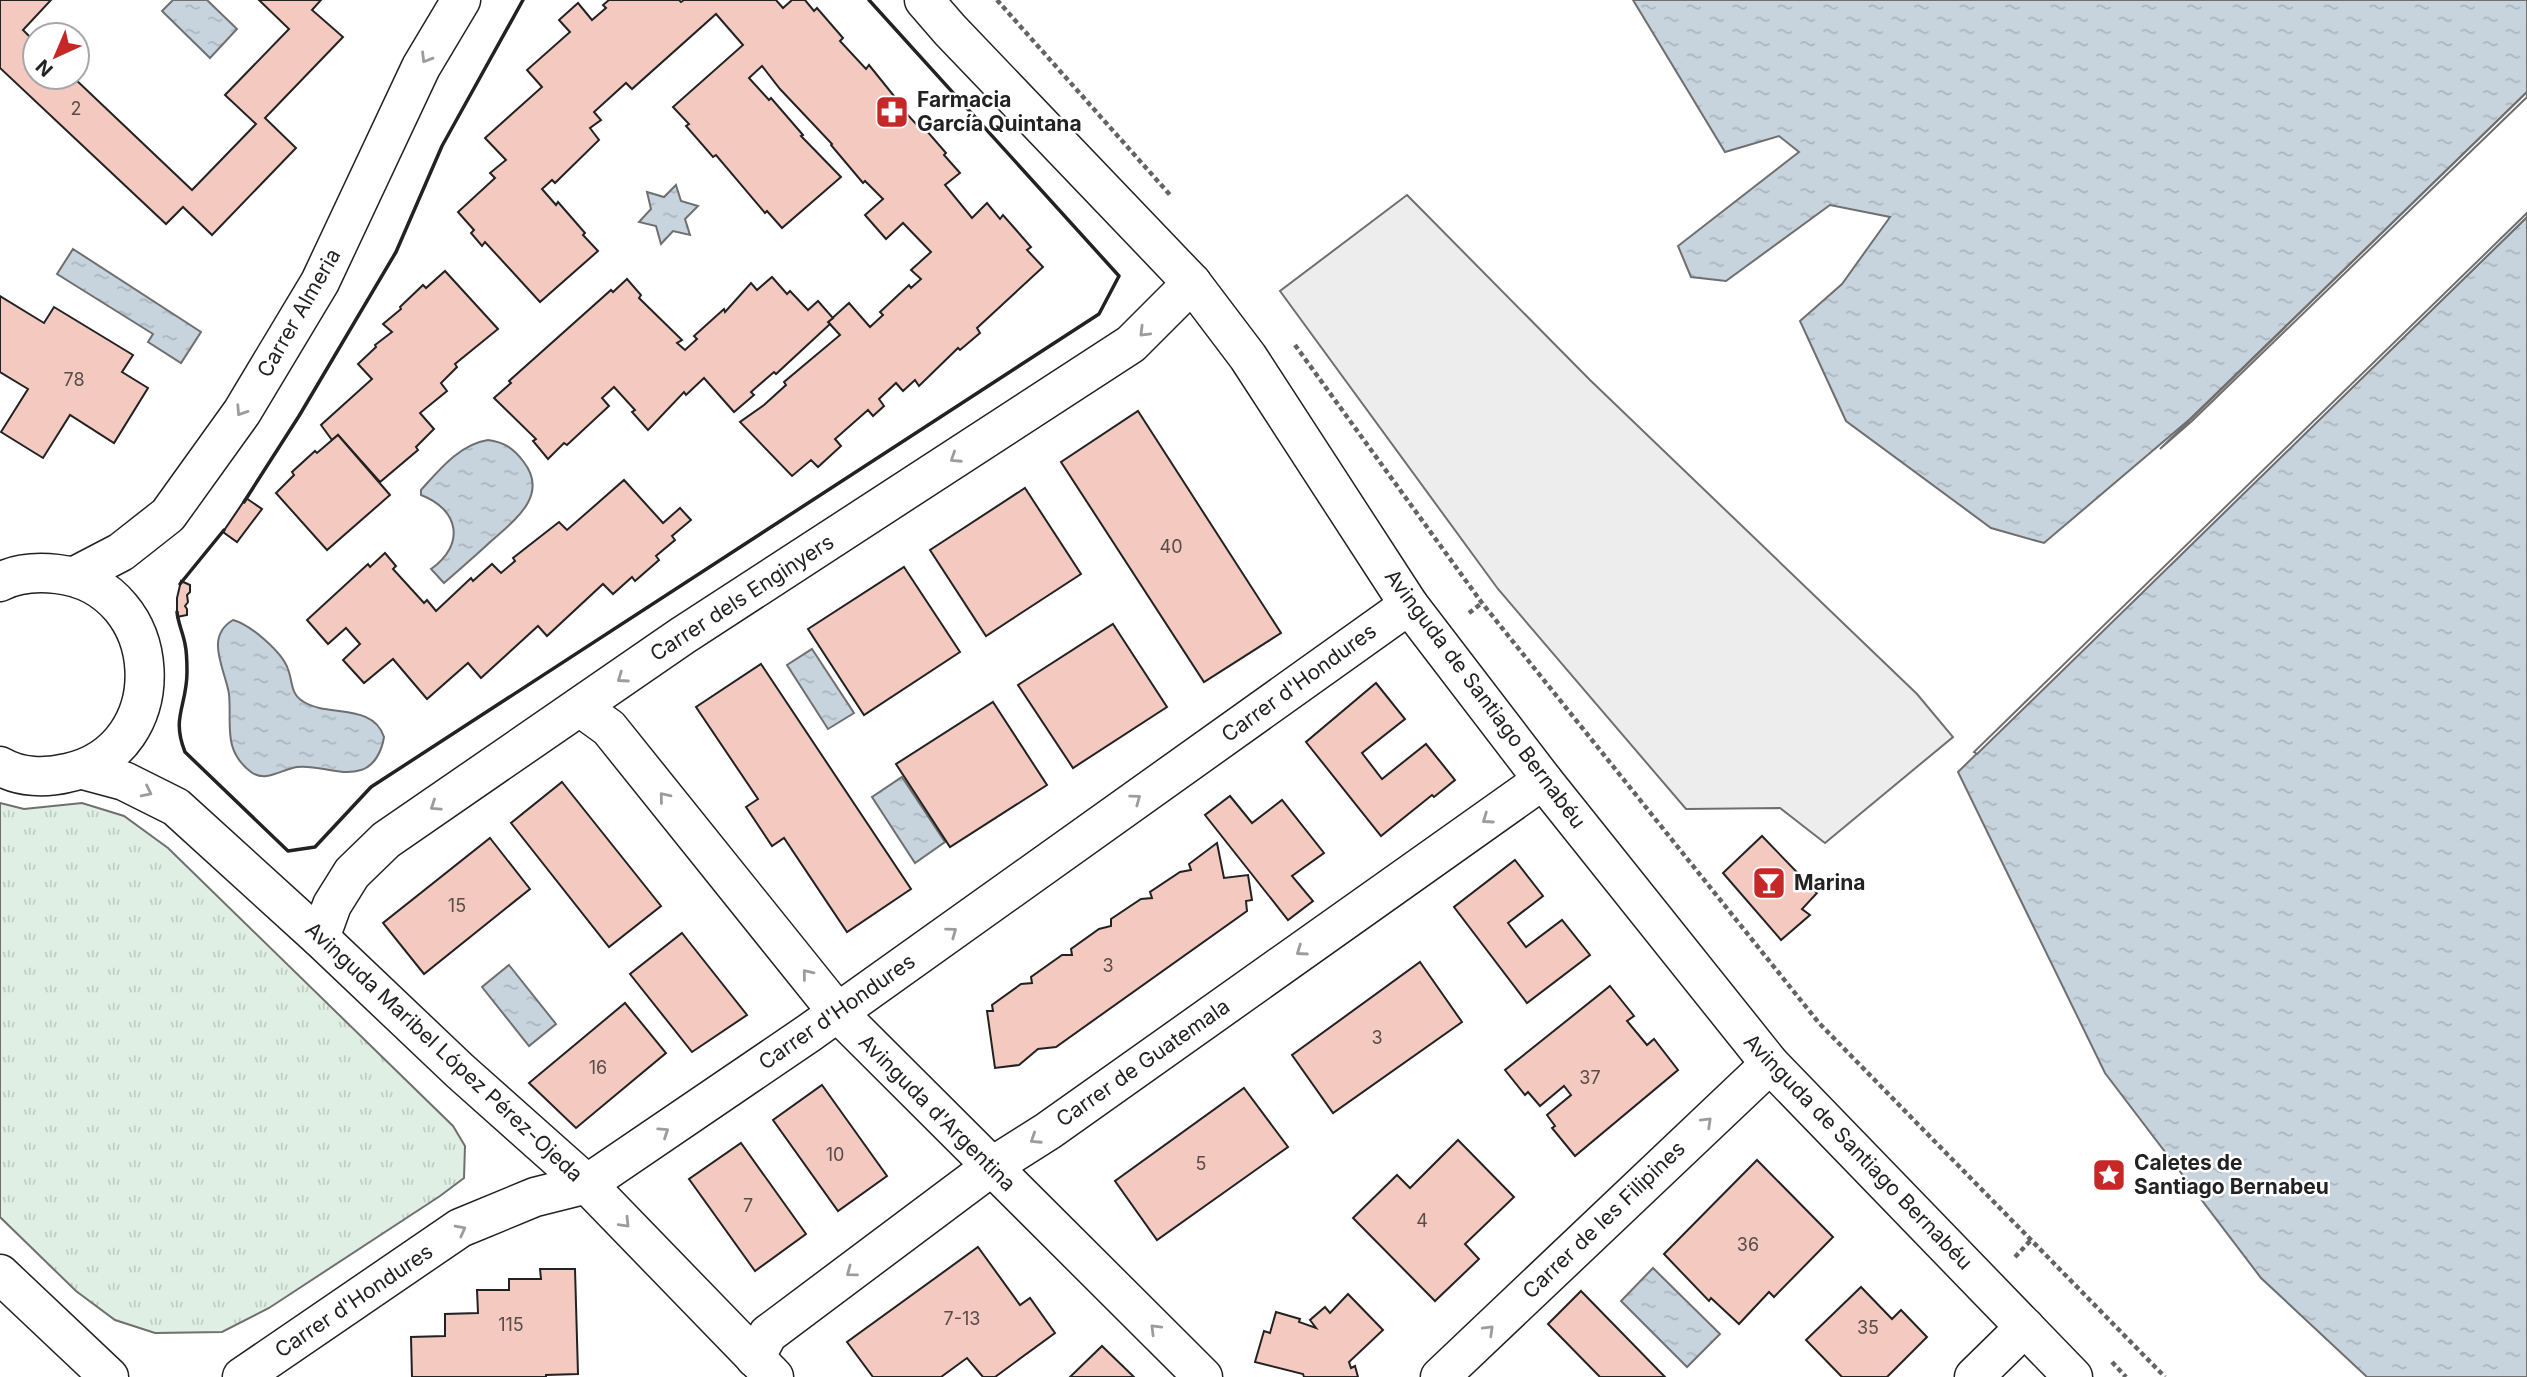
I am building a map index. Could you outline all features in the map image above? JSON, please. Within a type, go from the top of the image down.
[{"type":"street","name":"Carrer Almeria","points":[[75,576],[121,552],[168,515],[242,412],[320,282],[421,67],[461,0]]},
{"type":"street","name":"Avinguda de Santiago Bernabéu","points":[[924,0],[1192,284],[1248,358],[1409,605],[1543,780],[1770,1064],[2073,1377]]},
{"type":"street","name":"Carrer dels Enginyers","points":[[320,938],[332,905],[352,873],[386,839],[694,628],[1131,344],[1192,284]]},
{"type":"street","points":[[0,582],[39,572],[75,576],[111,597],[136,630],[147,670],[140,711],[118,746],[83,770],[45,778],[0,766]]},
{"type":"street","name":"Carrer d'Hondures","points":[[242,1377],[460,1228],[535,1197],[587,1184],[838,1013],[1409,605]]},
{"type":"street","name":"Avinguda d'Argentina","points":[[580,707],[609,728],[838,1013],[1203,1377]]},
{"type":"street","name":"Avinguda Maribel López Pérez-Ojeda","points":[[83,770],[124,781],[176,807],[460,1071],[587,1184],[765,1367]]},
{"type":"street","name":"Carrer de Guatemala","points":[[765,1367],[768,1334],[992,1167],[1048,1131],[1543,780]]},
{"type":"street","name":"Carrer de les Filipines","points":[[1440,1377],[1770,1064]]},
{"type":"street","points":[[0,1274],[109,1377]]},
{"type":"street","points":[[1974,1377],[2025,1327]]},
{"type":"path","points":[[997,0],[1174,198]]},
{"type":"path","points":[[1292,341],[1482,603],[1819,1023],[2165,1377]]},
{"type":"path","points":[[2013,1258],[2022,1268]]},
{"type":"path","points":[[2107,1357],[2126,1377]]},
{"type":"green space","points":[[0,803],[24,809],[82,803],[124,816],[168,848],[453,1126],[465,1146],[464,1178],[269,1308],[222,1332],[155,1333],[115,1320],[76,1291],[0,1217]]},
{"type":"shaded area","points":[[1407,195],[1590,380],[1917,694],[1953,737],[1825,843],[1780,808],[1686,809],[1498,589],[1280,291]]},
{"type":"water","points":[[173,0],[207,0],[237,29],[210,58],[162,11]]},
{"type":"water","points":[[1633,0],[2527,0],[2527,92],[2190,419],[2044,543],[1991,528],[1846,421],[1800,321],[1842,284],[1890,217],[1830,205],[1726,281],[1691,277],[1678,246],[1799,152],[1779,136],[1725,152]]},
{"type":"water","points":[[676,185],[681,201],[698,206],[685,219],[690,235],[673,231],[661,244],[656,226],[639,222],[651,209],[647,192],[664,197]]},
{"type":"water","points":[[2527,217],[2527,1377],[2367,1377],[2261,1278],[2105,1073],[1958,772]]},
{"type":"water","points":[[73,249],[201,332],[181,363],[148,342],[153,334],[57,274]]},
{"type":"water","points":[[488,440],[508,446],[523,461],[531,474],[531,497],[508,527],[444,583],[431,569],[442,560],[449,549],[453,529],[444,510],[421,495],[421,490],[459,452]]},
{"type":"water","points":[[233,620],[257,633],[273,647],[285,662],[299,699],[325,709],[360,715],[378,726],[384,737],[383,742],[380,752],[370,765],[353,772],[297,767],[262,776],[251,772],[242,764],[232,746],[230,736],[229,694],[218,644],[224,627]]},
{"type":"water","points":[[812,649],[854,713],[828,729],[787,665]]},
{"type":"water","points":[[902,777],[945,842],[915,863],[872,797]]},
{"type":"water","points":[[509,965],[556,1024],[529,1046],[482,987]]},
{"type":"water","points":[[1653,1268],[1720,1334],[1687,1367],[1621,1301]]},
{"type":"pier","points":[[2527,92],[2527,97],[2160,449]]},
{"type":"pier","points":[[2527,213],[2527,217],[1977,754],[1974,752]]},
{"type":"building","points":[[0,0],[51,0],[31,21],[21,21],[21,88],[0,68]]},
{"type":"building","points":[[259,0],[321,0],[312,10],[343,37],[265,118],[296,148],[212,235],[183,207],[166,224],[24,91],[88,91],[192,190],[256,124],[225,95],[289,29]]},
{"type":"building","points":[[609,0],[776,0],[783,8],[792,0],[805,0],[814,11],[817,8],[843,38],[840,41],[866,69],[869,65],[894,96],[892,98],[917,125],[920,123],[946,153],[944,155],[960,173],[945,185],[972,218],[987,203],[1000,219],[1003,215],[1031,247],[1027,250],[1043,267],[977,328],[980,333],[960,350],[958,348],[919,386],[915,380],[903,391],[896,383],[879,399],[884,406],[873,416],[868,410],[835,439],[841,446],[818,467],[811,460],[792,476],[740,422],[764,405],[786,385],[784,382],[840,335],[828,322],[849,303],[870,327],[883,315],[880,312],[909,285],[911,288],[921,279],[911,270],[931,252],[903,223],[886,239],[865,215],[883,199],[865,181],[863,183],[762,66],[749,78],[769,100],[771,98],[803,135],[801,136],[841,177],[782,228],[767,211],[765,213],[716,155],[713,157],[673,107],[743,45],[716,14],[632,89],[626,83],[594,112],[601,120],[590,128],[599,140],[555,183],[552,180],[542,189],[556,205],[558,202],[598,251],[540,302],[485,242],[482,246],[471,233],[474,230],[458,212],[495,178],[490,173],[506,160],[485,138],[542,87],[527,70],[570,32],[559,20],[578,3],[592,20],[606,8],[603,5]]},
{"type":"building","points":[[445,271],[498,329],[455,364],[457,367],[441,383],[447,391],[420,413],[434,429],[416,447],[418,450],[380,482],[338,435],[332,440],[321,425],[372,379],[358,364],[375,345],[392,332],[383,324],[423,285],[426,288]]},
{"type":"building","points":[[772,277],[787,294],[790,291],[808,310],[818,301],[833,318],[828,322],[830,324],[776,374],[774,372],[751,392],[754,395],[734,412],[704,378],[686,395],[684,392],[648,430],[632,412],[635,410],[614,387],[602,398],[609,406],[548,459],[533,441],[536,439],[494,398],[511,383],[509,381],[611,290],[613,292],[627,279],[641,295],[639,298],[682,340],[677,343],[685,350],[697,339],[694,336],[724,309],[725,312],[751,283],[757,290]]},
{"type":"building","points":[[0,296],[44,323],[54,307],[133,355],[122,372],[148,388],[114,443],[70,415],[43,458],[1,432],[28,389],[0,372]]},
{"type":"building","points":[[1138,411],[1281,633],[1204,682],[1061,462]]},
{"type":"building","points":[[338,435],[390,495],[327,550],[276,493],[294,475],[292,472]]},
{"type":"building","points":[[624,480],[663,523],[680,508],[691,520],[672,536],[675,540],[656,556],[659,560],[635,581],[632,577],[613,594],[603,584],[547,636],[538,626],[481,678],[468,663],[427,699],[393,659],[364,683],[343,660],[360,644],[346,628],[328,644],[307,620],[368,564],[370,567],[385,553],[396,566],[393,569],[424,603],[427,600],[436,611],[471,578],[473,581],[492,564],[501,573],[515,561],[513,558],[559,522],[567,530]]},
{"type":"building","points":[[1025,488],[1081,574],[986,636],[930,550]]},
{"type":"building","points":[[246,498],[262,509],[237,542],[223,532]]},
{"type":"building","points":[[904,567],[960,652],[864,715],[808,629]]},
{"type":"building","points":[[181,581],[190,585],[190,592],[185,606],[187,615],[177,617],[177,598]]},
{"type":"building","points":[[1113,624],[1167,707],[1073,768],[1018,685]]},
{"type":"building","points":[[761,664],[911,889],[847,932],[784,838],[772,846],[746,807],[758,799],[696,707]]},
{"type":"building","points":[[1376,683],[1405,719],[1362,753],[1382,779],[1426,744],[1455,780],[1381,836],[1306,742]]},
{"type":"building","points":[[993,702],[1047,785],[950,847],[896,764]]},
{"type":"building","points":[[562,782],[661,906],[609,947],[511,823]]},
{"type":"building","points":[[1230,796],[1252,823],[1282,800],[1324,853],[1292,876],[1313,901],[1288,920],[1205,815]]},
{"type":"building","name":"Marina","points":[[1762,836],[1817,893],[1802,909],[1810,915],[1781,940],[1723,873]]},
{"type":"building","points":[[490,838],[530,889],[424,974],[383,923]]},
{"type":"building","points":[[1217,843],[1224,878],[1248,875],[1252,900],[1246,901],[1247,911],[1056,1047],[1038,1049],[1019,1065],[995,1068],[987,1011],[993,1011],[992,1005],[1021,984],[1032,983],[1031,977],[1062,955],[1072,955],[1071,949],[1099,929],[1111,926],[1111,919],[1141,899],[1152,898],[1150,892],[1180,872],[1191,870],[1189,864]]},
{"type":"building","points":[[1515,860],[1543,896],[1508,923],[1526,947],[1562,920],[1590,955],[1527,1003],[1454,907]]},
{"type":"building","points":[[682,933],[747,1015],[692,1052],[630,974]]},
{"type":"building","points":[[1420,962],[1462,1022],[1333,1113],[1292,1055]]},
{"type":"building","points":[[1610,986],[1634,1016],[1627,1021],[1647,1045],[1654,1039],[1678,1070],[1575,1156],[1552,1128],[1555,1126],[1547,1115],[1571,1095],[1564,1086],[1540,1106],[1528,1092],[1525,1095],[1505,1070]]},
{"type":"building","points":[[625,1003],[666,1053],[576,1128],[529,1083]]},
{"type":"building","points":[[822,1085],[887,1176],[838,1211],[773,1120]]},
{"type":"building","points":[[1244,1088],[1288,1147],[1157,1240],[1115,1181]]},
{"type":"building","points":[[1458,1140],[1514,1197],[1465,1244],[1479,1259],[1435,1301],[1353,1218],[1397,1175],[1410,1188]]},
{"type":"building","points":[[741,1143],[806,1234],[755,1271],[689,1179]]},
{"type":"building","points":[[1757,1160],[1833,1237],[1774,1297],[1769,1292],[1739,1324],[1711,1298],[1709,1301],[1664,1254]]},
{"type":"building","points":[[978,1247],[1020,1305],[1030,1298],[1055,1333],[995,1377],[983,1377],[967,1358],[941,1377],[873,1377],[847,1342]]},
{"type":"building","points":[[540,1269],[575,1269],[578,1374],[546,1377],[412,1377],[411,1337],[445,1336],[445,1314],[478,1313],[477,1290],[509,1290],[509,1279],[541,1279]]},
{"type":"building","points":[[1861,1287],[1892,1319],[1901,1310],[1927,1337],[1887,1377],[1842,1377],[1806,1340]]},
{"type":"building","points":[[1581,1291],[1665,1377],[1600,1377],[1548,1324]]},
{"type":"building","points":[[1348,1294],[1383,1330],[1349,1362],[1351,1368],[1355,1366],[1358,1377],[1304,1377],[1303,1374],[1255,1362],[1264,1331],[1270,1333],[1276,1312],[1300,1319],[1299,1322],[1316,1328],[1310,1320],[1325,1307],[1330,1313]]},
{"type":"building","points":[[1102,1346],[1134,1377],[1070,1377]]},
{"type":"wall","points":[[244,502],[299,416],[396,252],[442,146],[523,0]]},
{"type":"wall","points":[[177,612],[187,658],[186,684],[179,720],[185,752],[288,851],[315,847],[371,787],[1099,314],[1119,276],[869,0]]},
{"type":"wall","points":[[180,584],[224,530]]},
{"type":"place","name":"Farmacia García Quintana","points":[[892,112]]},
{"type":"place","name":"Marina","points":[[1769,883]]},
{"type":"place","name":"Caletes de Santiago Bernabeu","points":[[2109,1175]]}]
